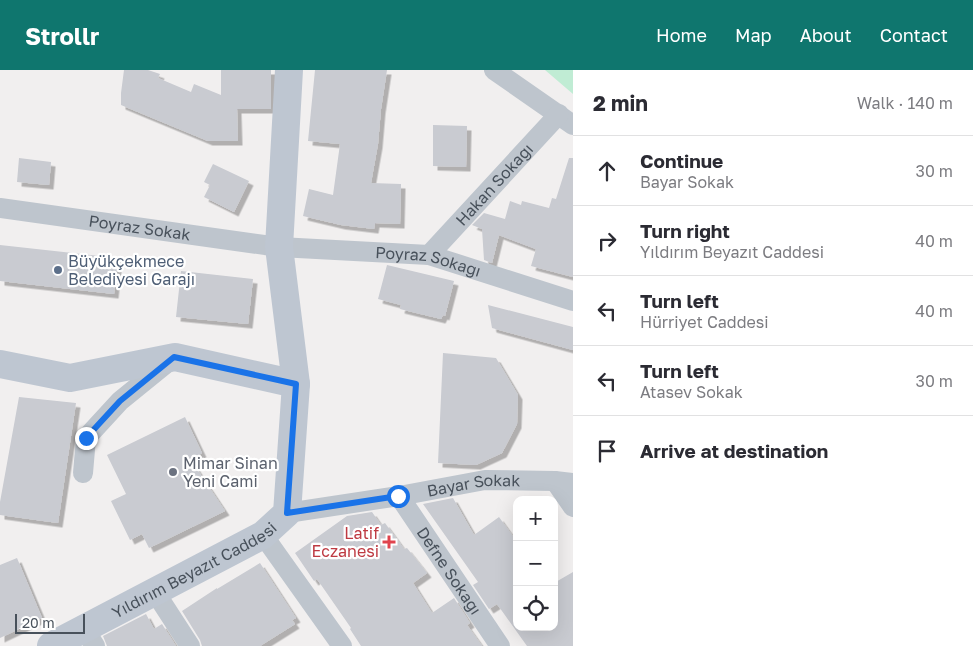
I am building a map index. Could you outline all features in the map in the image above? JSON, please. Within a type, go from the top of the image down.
[{"type":"main road","name":"Yıldırım Beyazıt Caddesi","points":[[50,646],[89,637],[155,592],[263,535],[287,513],[296,384],[279,247],[288,70]]},
{"type":"main road","points":[[0,364],[70,378],[174,357],[296,384]]},
{"type":"street","points":[[494,70],[566,120]]},
{"type":"street","name":"Hakan Sokağı","points":[[429,254],[566,120]]},
{"type":"street","name":"Poyraz Sokak","points":[[0,208],[279,247]]},
{"type":"street","name":"Poyraz Sokağı","points":[[279,247],[429,254],[573,301]]},
{"type":"street","points":[[83,473],[86,438],[120,401],[174,357]]},
{"type":"street","name":"Bayar Sokak","points":[[287,513],[485,480],[564,482]]},
{"type":"street","points":[[564,482],[573,507]]},
{"type":"street","name":"Defne Sokağı","points":[[398,496],[500,646]]},
{"type":"street","points":[[263,535],[342,646]]},
{"type":"street","points":[[155,592],[190,646]]},
{"type":"green space","points":[[545,70],[573,70],[573,94]]},
{"type":"building","points":[[124,70],[148,70],[160,74],[158,78],[191,92],[194,84],[221,95],[221,70],[271,70],[271,109],[237,109],[238,141],[208,141],[121,105]]},
{"type":"building","points":[[315,70],[387,70],[371,183],[401,184],[400,224],[375,223],[374,229],[341,225],[303,216],[309,189],[333,195],[340,144],[308,141]]},
{"type":"building","points":[[433,125],[467,126],[466,167],[433,166]]},
{"type":"building","points":[[19,158],[51,162],[49,185],[17,182]]},
{"type":"building","points":[[569,158],[573,158],[573,277],[531,266],[536,249],[499,235],[492,263],[484,260],[482,229],[472,225],[484,213],[505,219],[510,201],[521,205],[522,201],[549,208],[552,198],[556,199]]},
{"type":"building","points":[[213,164],[249,181],[234,212],[204,197],[210,185],[204,182]]},
{"type":"building","name":"Büyükçekmece Belediyesi Garajı","points":[[0,245],[118,258],[114,294],[0,281]]},
{"type":"building","points":[[387,265],[454,281],[445,316],[443,315],[441,319],[400,309],[401,305],[378,299]]},
{"type":"building","points":[[181,271],[253,279],[248,324],[176,317]]},
{"type":"building","points":[[488,305],[573,327],[573,350],[492,328]]},
{"type":"building","points":[[443,353],[496,358],[518,395],[517,424],[502,453],[476,465],[438,463]]},
{"type":"building","points":[[19,397],[76,403],[58,523],[0,515],[0,502]]},
{"type":"building","name":"Mimar Sinan Yeni Cami","points":[[185,417],[202,453],[191,460],[225,511],[149,548],[142,534],[130,540],[111,501],[126,494],[107,455]]},
{"type":"building","points":[[453,498],[474,535],[499,517],[513,536],[513,626],[497,604],[489,609],[473,585],[478,582],[423,504]]},
{"type":"building","points":[[372,512],[381,525],[385,523],[404,549],[407,548],[427,573],[413,583],[432,613],[454,598],[470,623],[467,625],[482,646],[361,646],[351,628],[317,579],[314,581],[295,553],[347,516]]},
{"type":"building","points":[[17,558],[42,618],[0,638],[0,565]]},
{"type":"building","points":[[260,563],[296,618],[292,620],[295,624],[260,646],[202,646],[182,611]]},
{"type":"building","points":[[573,572],[573,646],[527,646],[516,631],[558,631],[558,581]]},
{"type":"building","points":[[146,614],[154,629],[162,624],[176,646],[107,646],[103,636]]},
{"type":"place","name":"Büyükçekmece Belediyesi Garajı","points":[[58,270]]},
{"type":"place","name":"Mimar Sinan Yeni Cami","points":[[173,472]]},
{"type":"place","name":"Latif Eczanesi","points":[[389,542]]},
{"type":"route","points":[[86,438],[120,401],[174,357],[296,384],[287,513],[398,496]]}]
